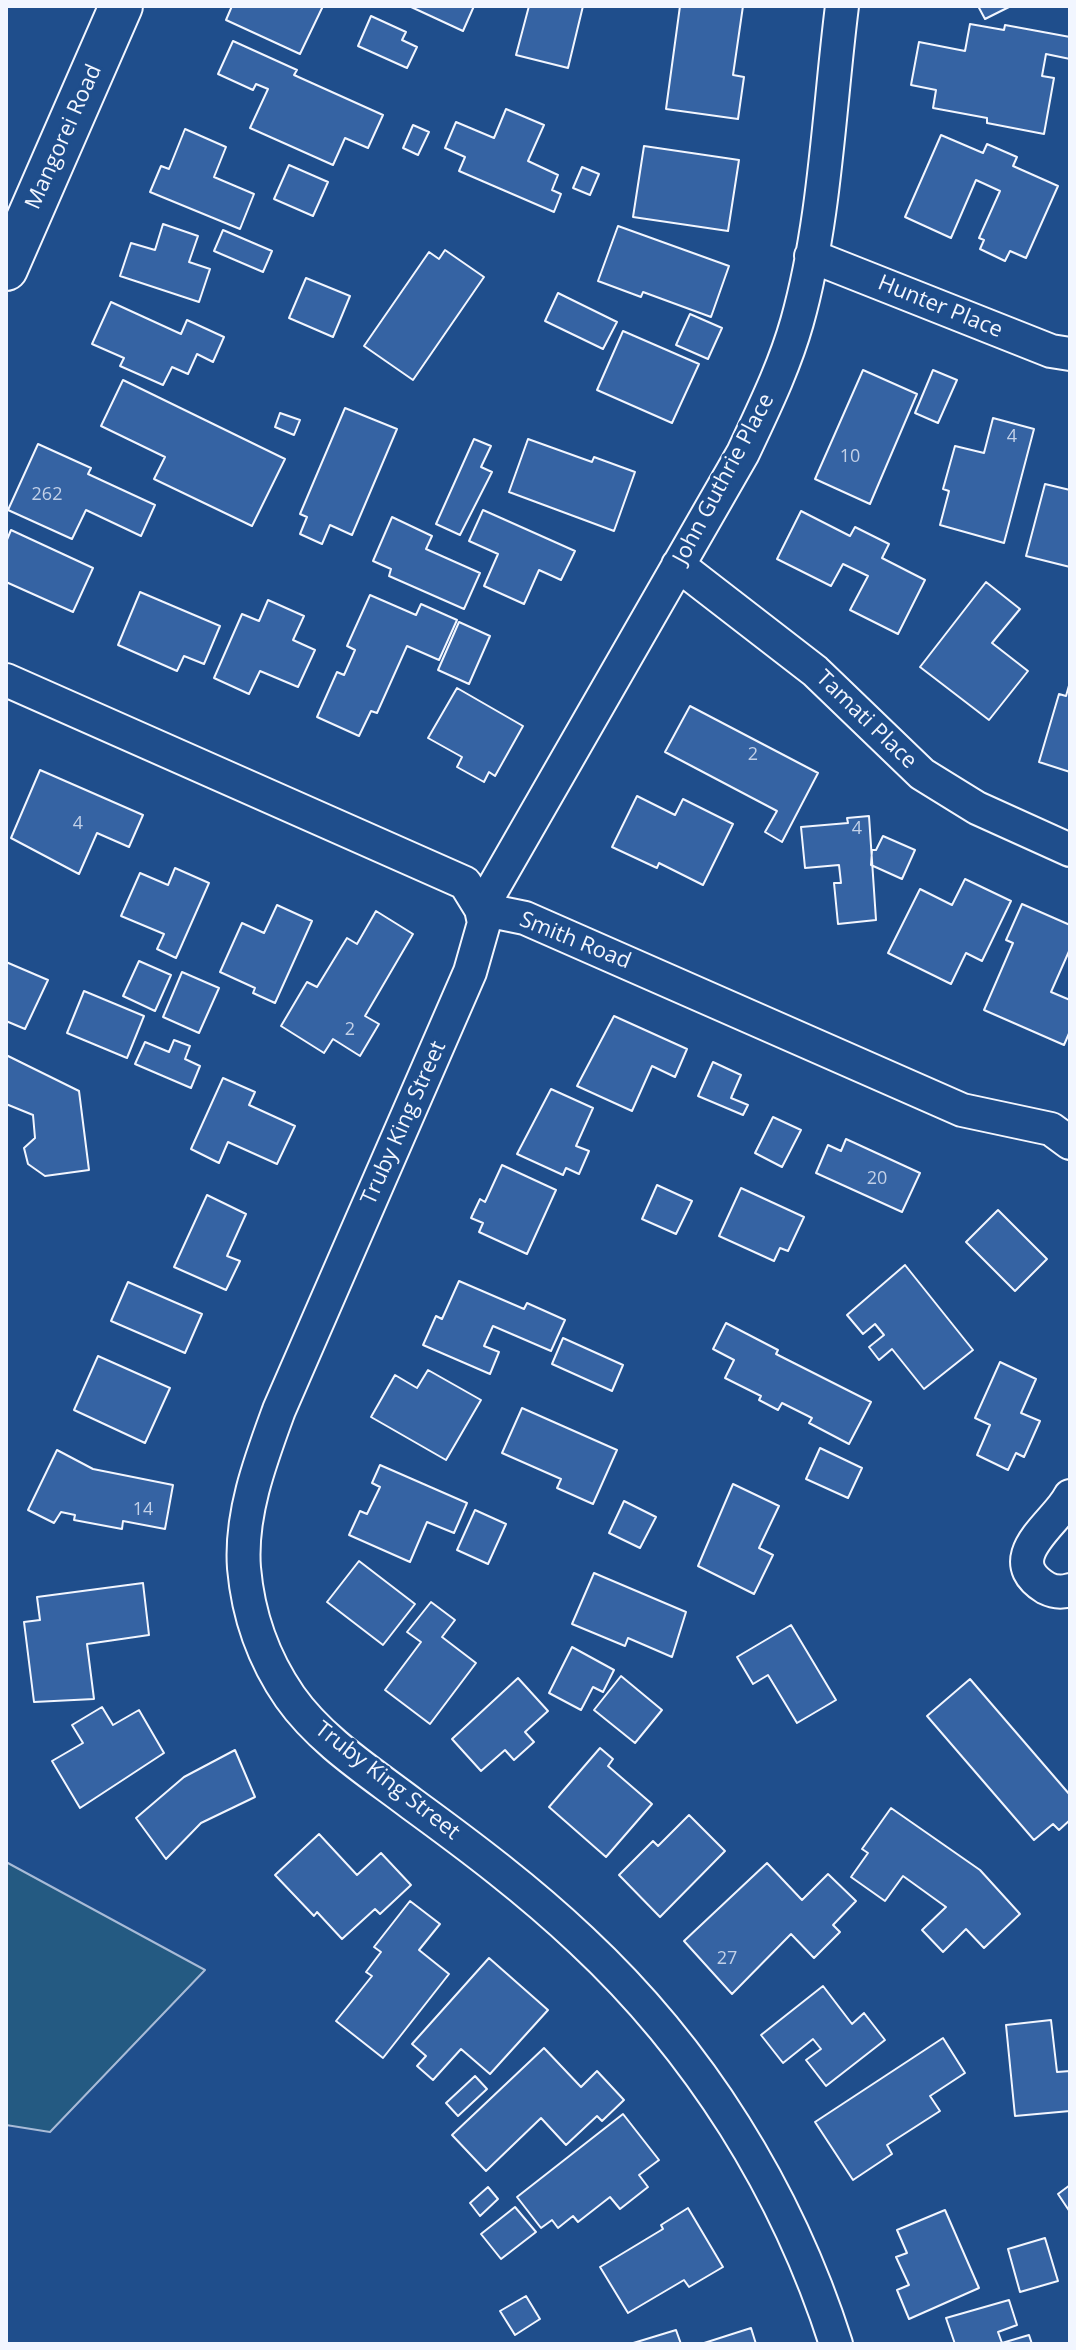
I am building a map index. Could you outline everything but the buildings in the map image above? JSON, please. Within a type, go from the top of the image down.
[{"type":"street","name":"Mangorei Road","points":[[6,269],[121,6]]},
{"type":"street","name":"John Guthrie Place","points":[[481,909],[743,453],[772,393],[797,323],[811,256],[842,6]]},
{"type":"street","name":"Hunter Place","points":[[811,256],[1051,351],[1070,354]]},
{"type":"street","name":"Tamati Place","points":[[678,565],[815,671],[922,774],[977,808],[1070,850]]},
{"type":"street","points":[[6,680],[465,883],[481,909]]},
{"type":"street","name":"Smith Road","points":[[481,909],[525,918],[962,1110],[1051,1129],[1070,1143]]},
{"type":"street","name":"Truby King Street","points":[[481,909],[484,923],[470,972],[285,1395],[260,1462],[248,1513],[244,1565],[250,1612],[265,1655],[291,1698],[319,1730],[356,1762],[515,1880],[582,1941],[657,2019],[701,2075],[748,2147],[790,2226],[836,2344]]},
{"type":"street","points":[[1070,1496],[1030,1543],[1028,1564],[1037,1582],[1052,1591],[1070,1590]]},
{"type":"shaded area","points":[[6,1862],[205,1970],[50,2132],[6,2125]]}]
